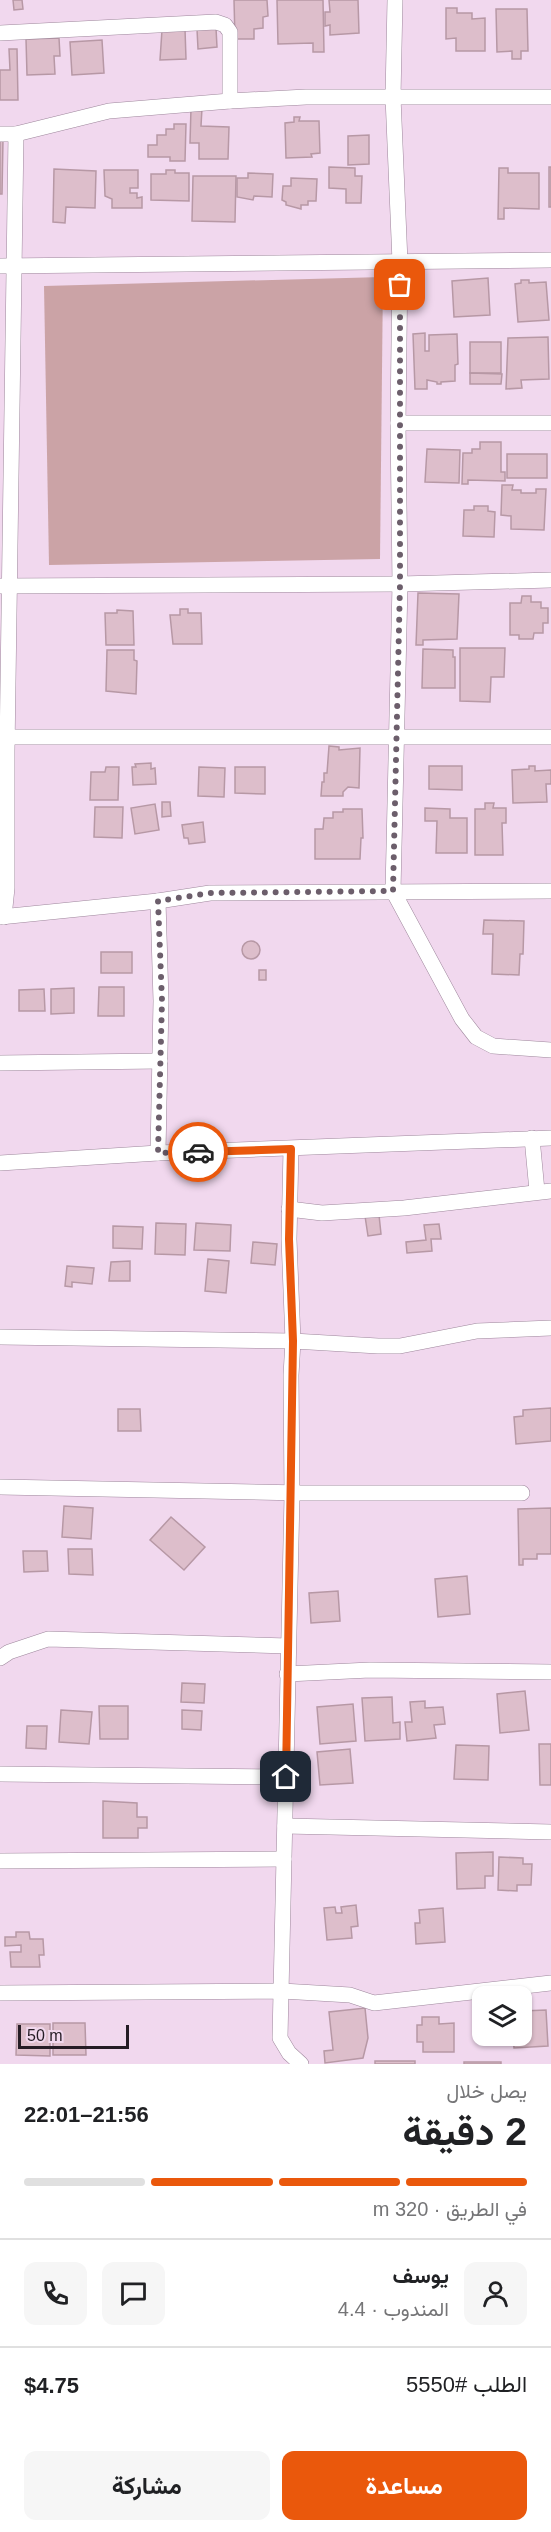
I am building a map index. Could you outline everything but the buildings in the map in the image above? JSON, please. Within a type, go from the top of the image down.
[{"type":"street","points":[[395,0],[393,97],[400,262],[398,423],[400,584],[393,891],[462,1019],[476,1037],[493,1046],[551,1050]]},
{"type":"street","points":[[0,33],[216,22],[225,25],[230,32],[230,101]]},
{"type":"street","points":[[0,134],[16,134],[109,111],[230,101],[306,97],[551,97]]},
{"type":"street","points":[[16,134],[8,266],[4,747],[7,888],[2,917],[158,901],[210,893],[551,891]]},
{"type":"street","points":[[8,266],[551,260]]},
{"type":"street","points":[[398,423],[551,423]]},
{"type":"street","points":[[5,586],[400,584],[551,580]]},
{"type":"street","points":[[4,747],[396,737],[551,737]]},
{"type":"street","points":[[158,901],[162,1001],[158,1153]]},
{"type":"street","points":[[0,1063],[160,1061]]},
{"type":"street","points":[[289,1209],[322,1213],[404,1208],[544,1191],[532,1138]]},
{"type":"street","points":[[0,1163],[158,1153],[551,1138]]},
{"type":"street","points":[[291,1149],[289,1209],[293,1341],[292,1493],[280,2038],[289,2053],[301,2064]]},
{"type":"street","points":[[0,1337],[293,1341],[400,1346],[477,1331],[551,1328]]},
{"type":"street","points":[[0,1487],[292,1493],[522,1493]]},
{"type":"street","points":[[0,1658],[9,1652],[48,1639],[288,1646]]},
{"type":"street","points":[[287,1674],[370,1670],[551,1672]]},
{"type":"street","points":[[0,1774],[286,1777]]},
{"type":"street","points":[[285,1826],[551,1832]]},
{"type":"street","points":[[0,1861],[284,1858]]},
{"type":"street","points":[[0,1993],[282,1991],[350,1995],[374,2003],[551,1983]]},
{"type":"shaded area","points":[[383,277],[380,559],[49,565],[44,286]]},
{"type":"way so far","points":[[198,1152],[158,1153],[162,1001],[158,901],[210,893],[393,891],[400,584],[398,423],[400,285]]},
{"type":"route","points":[[198,1152],[291,1149],[289,1239],[293,1286],[292,1496],[286,1777]]}]
